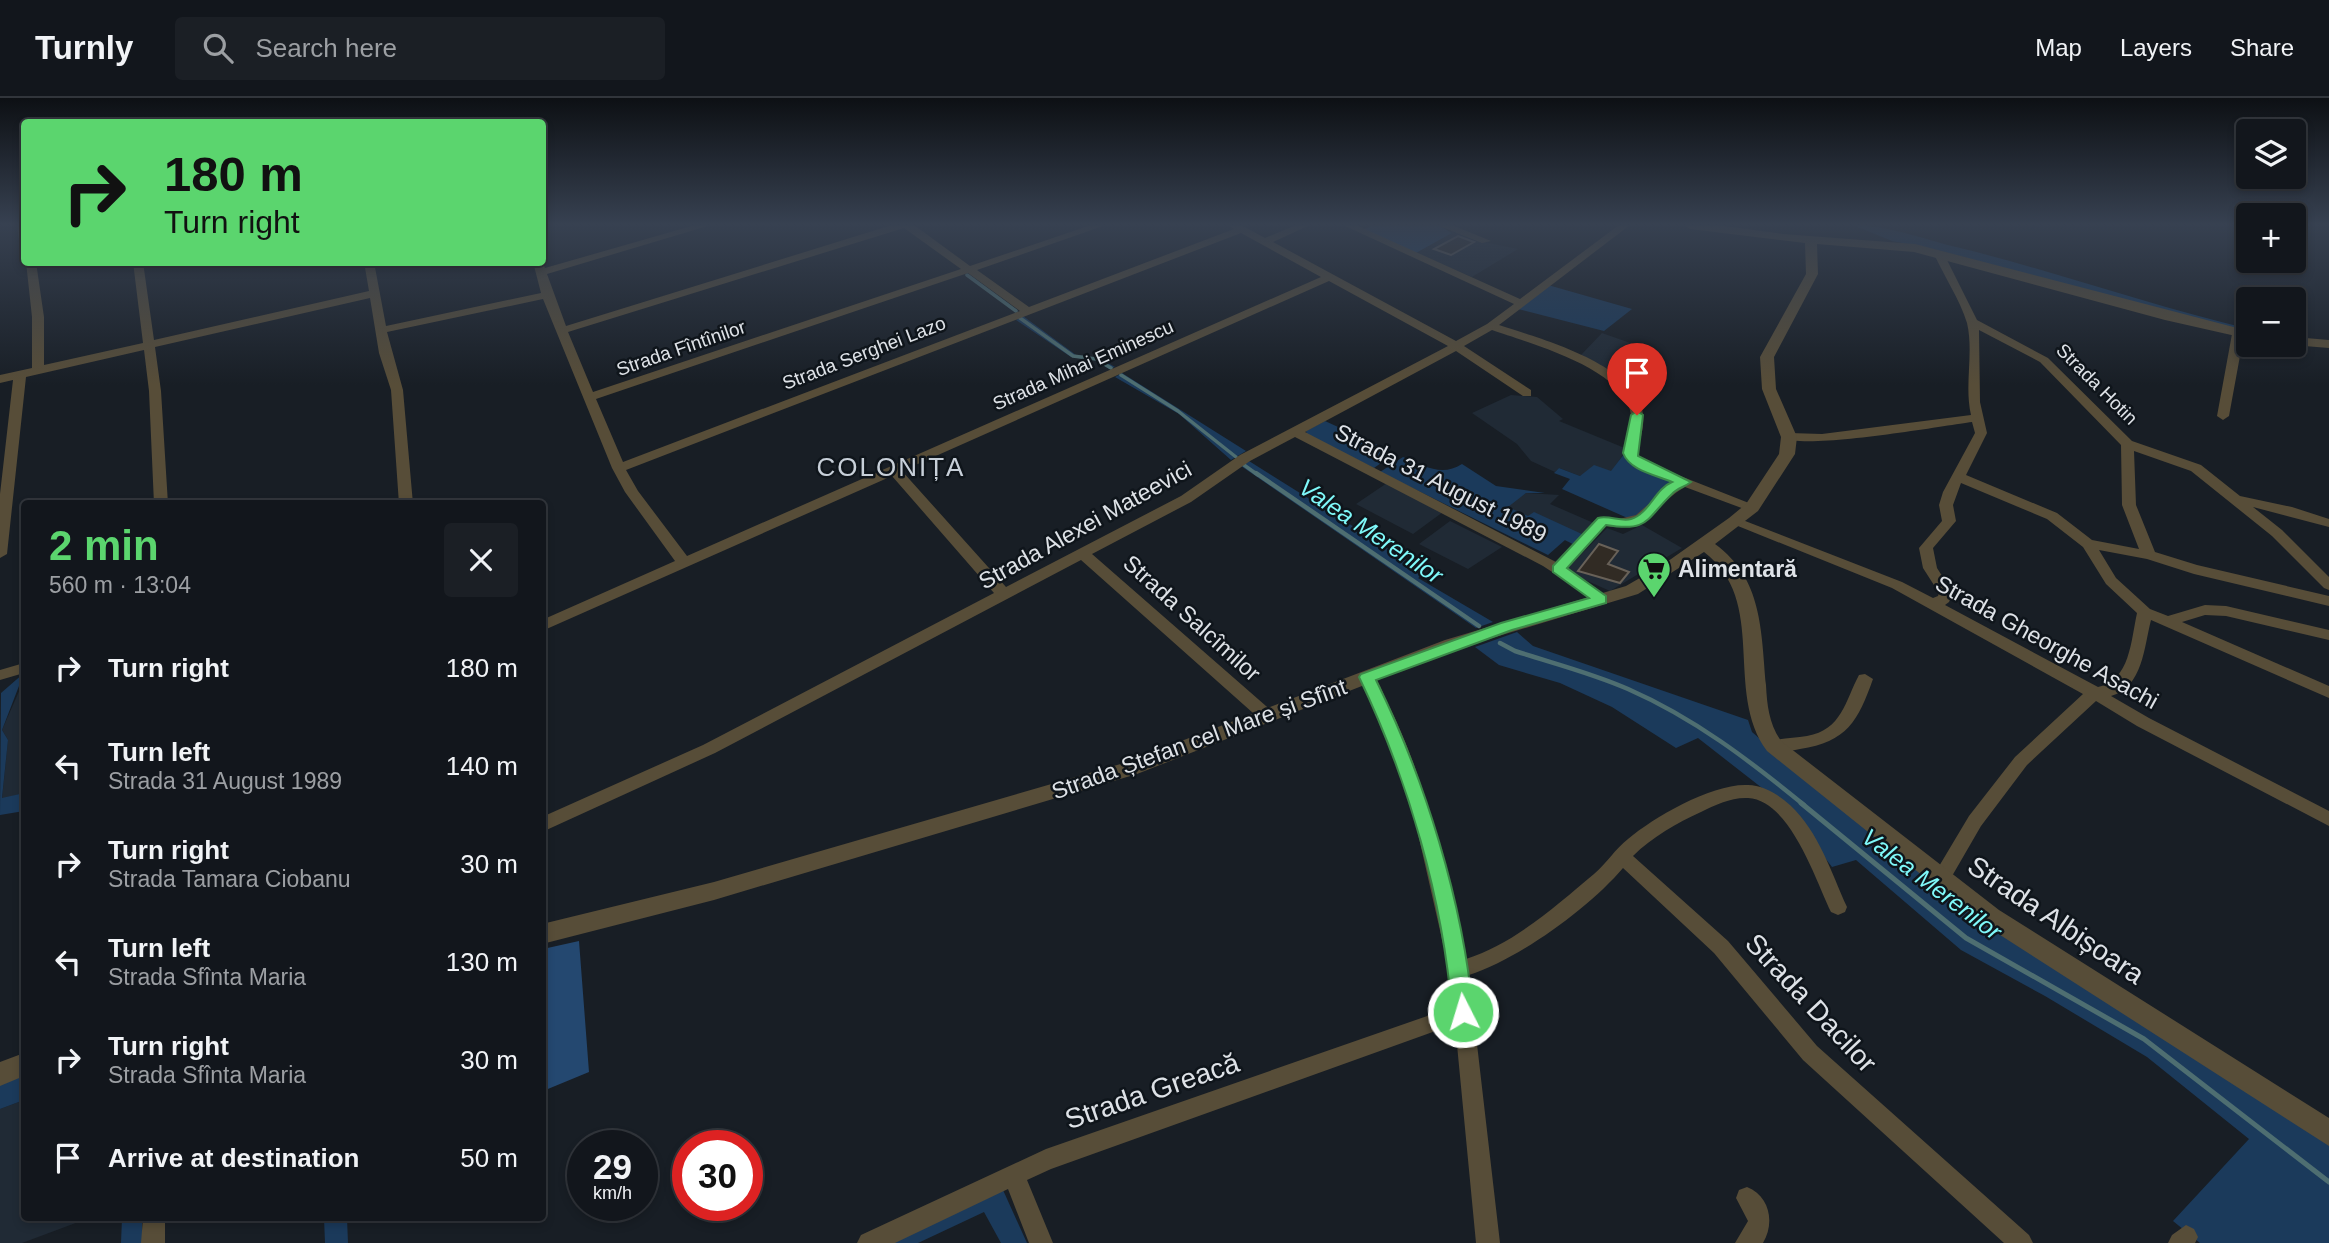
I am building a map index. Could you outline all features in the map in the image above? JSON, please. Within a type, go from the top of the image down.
[{"type":"street","points":[[33,278],[38,317],[38,370]]},
{"type":"street","points":[[140,278],[150,344],[161,500]]},
{"type":"street","points":[[373,278],[381,330],[397,390],[406,500]]},
{"type":"street","points":[[542,278],[561,331],[620,468],[632,492],[684,564]]},
{"type":"street","points":[[561,331],[732,278]]},
{"type":"street","name":"Strada Fîntînilor","points":[[590,397],[944,278]]},
{"type":"street","points":[[981,278],[1027,311]]},
{"type":"street","name":"Strada Serghei Lazo","points":[[620,468],[1108,278]]},
{"type":"street","name":"Strada Mihai Eminescu","points":[[546,624],[1326,278]]},
{"type":"street","points":[[1328,278],[1457,346],[1527,393]]},
{"type":"street","points":[[1467,278],[1521,303]]},
{"type":"street","name":"Strada Alexei Mateevici","points":[[546,823],[709,749],[1084,555],[1186,499],[1245,458],[1491,326],[1554,278]]},
{"type":"street","points":[[1810,278],[1774,343],[1765,370],[1769,389],[1789,437],[1822,438],[1975,418]]},
{"type":"street","points":[[1933,605],[1944,599],[1946,593],[1930,568],[1926,548],[1949,521],[1946,505],[1981,433],[1975,418],[1975,345],[1972,322],[1951,278]]},
{"type":"street","points":[[2033,278],[2236,332]]},
{"type":"street","points":[[0,379],[376,293]]},
{"type":"street","points":[[381,330],[547,295]]},
{"type":"street","name":"Strada Hotin","points":[[1972,322],[2044,360],[2082,394],[2127,444],[2129,505],[2149,555]]},
{"type":"street","points":[[1491,326],[1578,357],[1625,390],[1637,415],[1630,453],[1640,465],[1752,507]]},
{"type":"street","points":[[2306,342],[2329,344]]},
{"type":"street","points":[[2224,416],[2238,357]]},
{"type":"street","points":[[0,554],[20,374]]},
{"type":"street","name":"Strada 31 August 1989","points":[[1294,431],[1558,569],[1601,599]]},
{"type":"street","name":"Strada Ștefan cel Mare și Sfînt","points":[[546,933],[714,891],[1130,769],[1494,630],[1632,590],[1704,544],[1752,507],[1787,454],[1789,437]]},
{"type":"street","points":[[2127,444],[2187,463],[2277,533],[2329,584]]},
{"type":"street","points":[[894,470],[1004,596]]},
{"type":"street","points":[[1959,477],[2041,509],[2088,544],[2111,581],[2145,612],[2329,692]]},
{"type":"street","points":[[1558,569],[1603,521],[1629,525],[1644,519],[1669,488],[1684,482]]},
{"type":"street","points":[[2235,499],[2277,507],[2329,523]]},
{"type":"street","name":"Strada Gheorghe Asachi","points":[[1735,522],[1897,585],[2073,680],[2093,694],[2329,819]]},
{"type":"street","points":[[1704,544],[1724,560],[1741,583],[1759,719],[1770,741],[1808,743],[1839,732],[1850,717],[1865,679]]},
{"type":"street","points":[[2088,544],[2149,555],[2194,569],[2329,601]]},
{"type":"street","name":"Strada Salcîmilor","points":[[1084,555],[1113,577],[1268,717]]},
{"type":"street","points":[[2168,621],[2205,610],[2226,611],[2329,635]]},
{"type":"street","points":[[1941,878],[2002,783],[2021,761],[2093,694],[2112,690],[2130,675],[2145,612]]},
{"type":"street","points":[[0,675],[21,669]]},
{"type":"street","points":[[1367,677],[1389,722],[1420,803],[1459,970],[1488,1243]]},
{"type":"street","name":"Strada Albișoara","points":[[1770,741],[1991,917],[2329,1133]]},
{"type":"street","points":[[1459,970],[1485,962],[1518,941],[1606,875],[1653,830],[1695,808],[1733,793],[1758,794],[1783,808],[1798,825],[1838,907]]},
{"type":"street","name":"Strada Dacilor","points":[[1622,857],[1721,947],[1810,1053],[2021,1243]]},
{"type":"street","name":"Strada Greacă","points":[[869,1243],[1014,1175],[1130,1129],[1463,1012]]},
{"type":"street","points":[[0,1074],[21,1066]]},
{"type":"street","points":[[1014,1175],[1041,1243]]},
{"type":"street","points":[[1747,1198],[1759,1212],[1761,1223],[1759,1232],[1747,1243]]},
{"type":"street","points":[[153,1243],[154,1221]]},
{"type":"shaded area","points":[[2044,278],[2069,278],[2236,326],[2236,330]]},
{"type":"shaded area","points":[[1548,285],[1632,309],[1604,331],[1518,309]]},
{"type":"shaded area","points":[[1023,316],[1076,355],[1099,358],[1115,367],[1109,369],[1095,360],[1071,357],[1016,320]]},
{"type":"shaded area","points":[[1602,333],[1656,352],[1634,370],[1624,386],[1581,355]]},
{"type":"shaded area","points":[[1122,373],[1246,451],[1231,460],[1179,414],[1115,377]]},
{"type":"shaded area","points":[[1511,395],[1537,397],[1563,419],[1559,421],[1627,449],[1611,472],[1580,476],[1559,468],[1555,472],[1531,461],[1517,444],[1472,413]]},
{"type":"shaded area","points":[[1325,421],[1395,453],[1374,468],[1307,435],[1306,431]]},
{"type":"shaded area","points":[[1624,454],[1640,468],[1672,481],[1632,520],[1562,489],[1570,479],[1554,473],[1559,468],[1580,476],[1594,465],[1611,471]]},
{"type":"shaded area","points":[[1403,457],[1440,470],[1462,464],[1496,486],[1545,493],[1526,493],[1508,507],[1528,516],[1534,512],[1584,535],[1575,545],[1565,540],[1548,555],[1380,472]]},
{"type":"shaded area","points":[[1249,461],[1425,573],[1418,578],[1493,622],[1476,628],[1241,466]]},
{"type":"shaded area","points":[[1387,483],[1443,512],[1413,534],[1356,504]]},
{"type":"shaded area","points":[[1526,493],[1559,495],[1550,504],[1596,524],[1575,545],[1500,510]]},
{"type":"shaded area","points":[[1450,521],[1502,547],[1468,569],[1419,544]]},
{"type":"shaded area","points":[[1642,525],[1682,548],[1610,591],[1565,571],[1607,528],[1623,534]]},
{"type":"shaded area","points":[[1517,632],[1533,646],[1748,720],[1752,732],[1774,751],[1970,908],[2329,1138],[2329,1243],[2200,1243],[2173,1221],[2249,1139],[2147,1057],[1961,950],[1856,860],[1832,867],[1785,806],[1698,738],[1676,748],[1612,707],[1560,683],[1499,665],[1475,647]]},
{"type":"shaded area","points":[[21,676],[2,730],[8,740],[2,798],[21,794],[21,812],[0,815],[1,693]]},
{"type":"shaded area","points":[[21,687],[21,794],[2,799],[8,740],[2,730]]},
{"type":"shaded area","points":[[579,941],[589,1072],[546,1090],[546,948]]},
{"type":"shaded area","points":[[21,1075],[21,1101],[0,1109],[0,1083]]},
{"type":"shaded area","points":[[21,1101],[21,1221],[81,1221],[22,1243],[0,1243],[0,1109]]},
{"type":"shaded area","points":[[1003,1190],[1027,1243],[1001,1243],[984,1212],[918,1243],[891,1243]]},
{"type":"shaded area","points":[[122,1221],[142,1221],[142,1243],[121,1243]]},
{"type":"shaded area","points":[[324,1221],[347,1221],[348,1243],[325,1243]]},
{"type":"building","points":[[1599,544],[1618,551],[1608,564],[1629,572],[1620,583],[1578,571]]},
{"type":"waterway","name":"Valea Merenilor","points":[[972,278],[1016,311]]},
{"type":"waterway","name":"Valea Merenilor","points":[[1020,318],[1073,356],[1096,359],[1111,368]]},
{"type":"waterway","name":"Valea Merenilor","points":[[1121,375],[1178,411],[1236,457]]},
{"type":"waterway","name":"Valea Merenilor","points":[[1244,465],[1258,475]]},
{"type":"waterway","name":"Valea Merenilor","points":[[1256,473],[1479,626]]},
{"type":"waterway","name":"Valea Merenilor","points":[[1500,643],[1515,651],[1614,683],[1652,700],[1720,741],[1804,805]]},
{"type":"waterway","name":"Valea Merenilor","points":[[1801,803],[1966,938],[2144,1039],[2329,1182]]},
{"type":"place","name":"Alimentară","points":[[1654,599]]},
{"type":"district","name":"COLONIȚA","points":[[891,467]]},
{"type":"route","points":[[1463,1012],[1459,970],[1420,803],[1389,722],[1367,677],[1452,644],[1601,599],[1558,569],[1603,521],[1629,525],[1644,519],[1655,508],[1662,494],[1684,482],[1640,465],[1632,458],[1630,453],[1638,425],[1637,415]]}]
